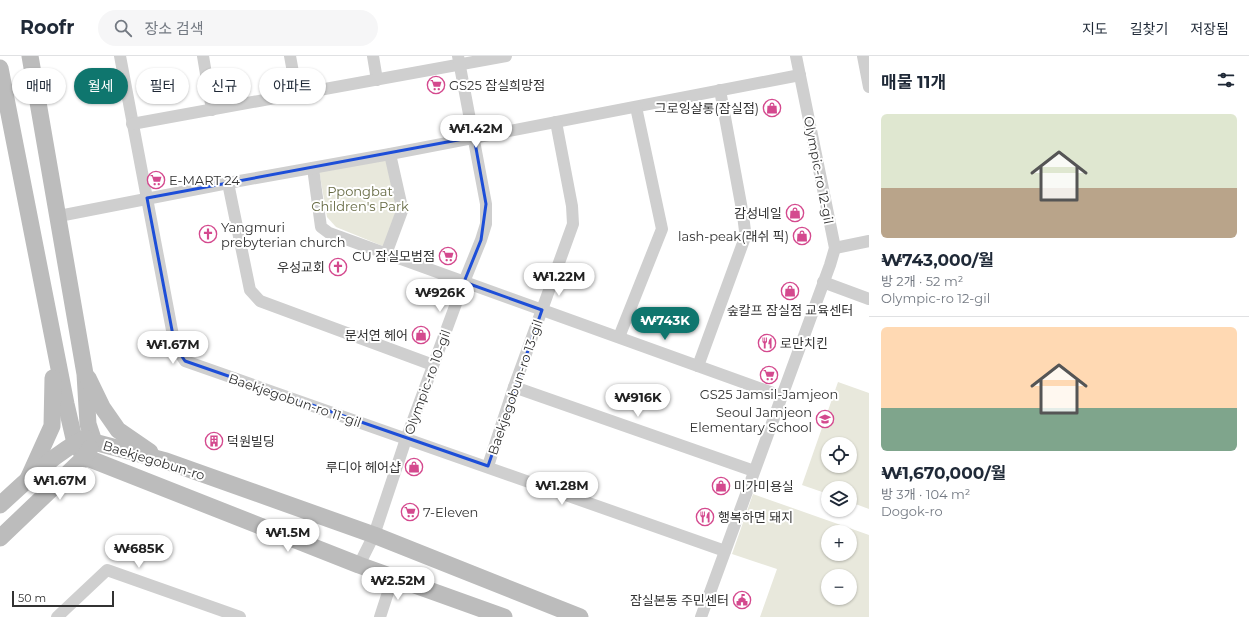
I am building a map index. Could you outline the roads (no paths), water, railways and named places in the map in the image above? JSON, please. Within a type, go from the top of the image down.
[{"type":"main road","name":"Baekjegobun-ro","points":[[30,56],[59,216],[85,374],[88,424],[92,439],[166,461],[374,535],[580,617]]},
{"type":"main road","points":[[0,68],[54,343],[80,450]]},
{"type":"main road","points":[[28,479],[52,426],[54,343]]},
{"type":"main road","points":[[85,374],[102,406],[118,430],[166,461]]},
{"type":"main road","points":[[0,538],[80,450],[92,439]]},
{"type":"main road","name":"Baekjegobun-ro","points":[[80,450],[359,564],[504,617]]},
{"type":"main road","points":[[0,505],[28,479],[80,450]]},
{"type":"street","name":"Baekjegobun-ro 11-gil","points":[[120,56],[175,346],[185,361],[406,439]]},
{"type":"street","points":[[203,56],[212,110]]},
{"type":"street","points":[[290,56],[292,68]]},
{"type":"street","points":[[373,56],[377,80]]},
{"type":"street","points":[[326,89],[377,80],[459,61],[506,56]]},
{"type":"street","name":"Olympic-ro 12-gil","points":[[796,56],[835,248]]},
{"type":"street","points":[[863,56],[869,87]]},
{"type":"street","name":"Olympic-ro 10-gil","points":[[359,564],[374,535],[406,439],[486,224],[486,204],[459,61]]},
{"type":"street","points":[[59,216],[147,198],[390,154],[800,75]]},
{"type":"street","points":[[698,366],[744,240],[745,231],[720,90]]},
{"type":"street","points":[[132,124],[259,101]]},
{"type":"street","points":[[618,337],[662,229],[636,107]]},
{"type":"street","name":"Baekjegobun-ro 13-gil","points":[[488,466],[514,387],[573,224],[572,206],[556,122]]},
{"type":"street","points":[[386,254],[402,211],[402,204],[390,154]]},
{"type":"street","points":[[313,168],[321,227],[329,233],[781,396]]},
{"type":"street","points":[[228,183],[250,290],[260,301],[433,365]]},
{"type":"street","points":[[701,617],[835,248],[869,241]]},
{"type":"street","points":[[823,282],[869,299]]},
{"type":"street","points":[[514,387],[754,471]]},
{"type":"street","points":[[406,439],[488,466],[725,551]]},
{"type":"street","points":[[57,617],[107,570],[240,617]]},
{"type":"street","points":[[380,617],[393,577]]},
{"type":"place","name":"GS25 잠실희망점","points":[[436,85]]},
{"type":"place","name":"그로잉살롱(잠실점)","points":[[772,108]]},
{"type":"place","name":"E-MART 24","points":[[156,180]]},
{"type":"place","name":"감성네일","points":[[795,213]]},
{"type":"place","name":"Yangmuri prebyterian church","points":[[208,234]]},
{"type":"place","name":"lash-peak(래쉬 픽)","points":[[802,236]]},
{"type":"place","name":"CU 잠실모범점","points":[[448,256]]},
{"type":"place","name":"우성교회","points":[[338,267]]},
{"type":"place","name":"숲칼프 잠실점 교육센터","points":[[790,291]]},
{"type":"place","name":"문서연 헤어","points":[[421,335]]},
{"type":"place","name":"로만치킨","points":[[767,343]]},
{"type":"place","name":"GS25 Jamsil-Jamjeon","points":[[769,375]]},
{"type":"place","name":"Seoul Jamjeon Elementary School","points":[[825,419]]},
{"type":"place","name":"덕원빌딩","points":[[214,441]]},
{"type":"place","name":"루디아 헤어샵","points":[[414,467]]},
{"type":"place","name":"미가미용실","points":[[721,486]]},
{"type":"place","name":"7-Eleven","points":[[410,512]]},
{"type":"place","name":"행복하면 돼지","points":[[705,517]]},
{"type":"place","name":"잠실본동 주민센터","points":[[742,600]]},
{"type":"park label","name":"Ppongbat Children's Park","points":[[360,198]]}]
